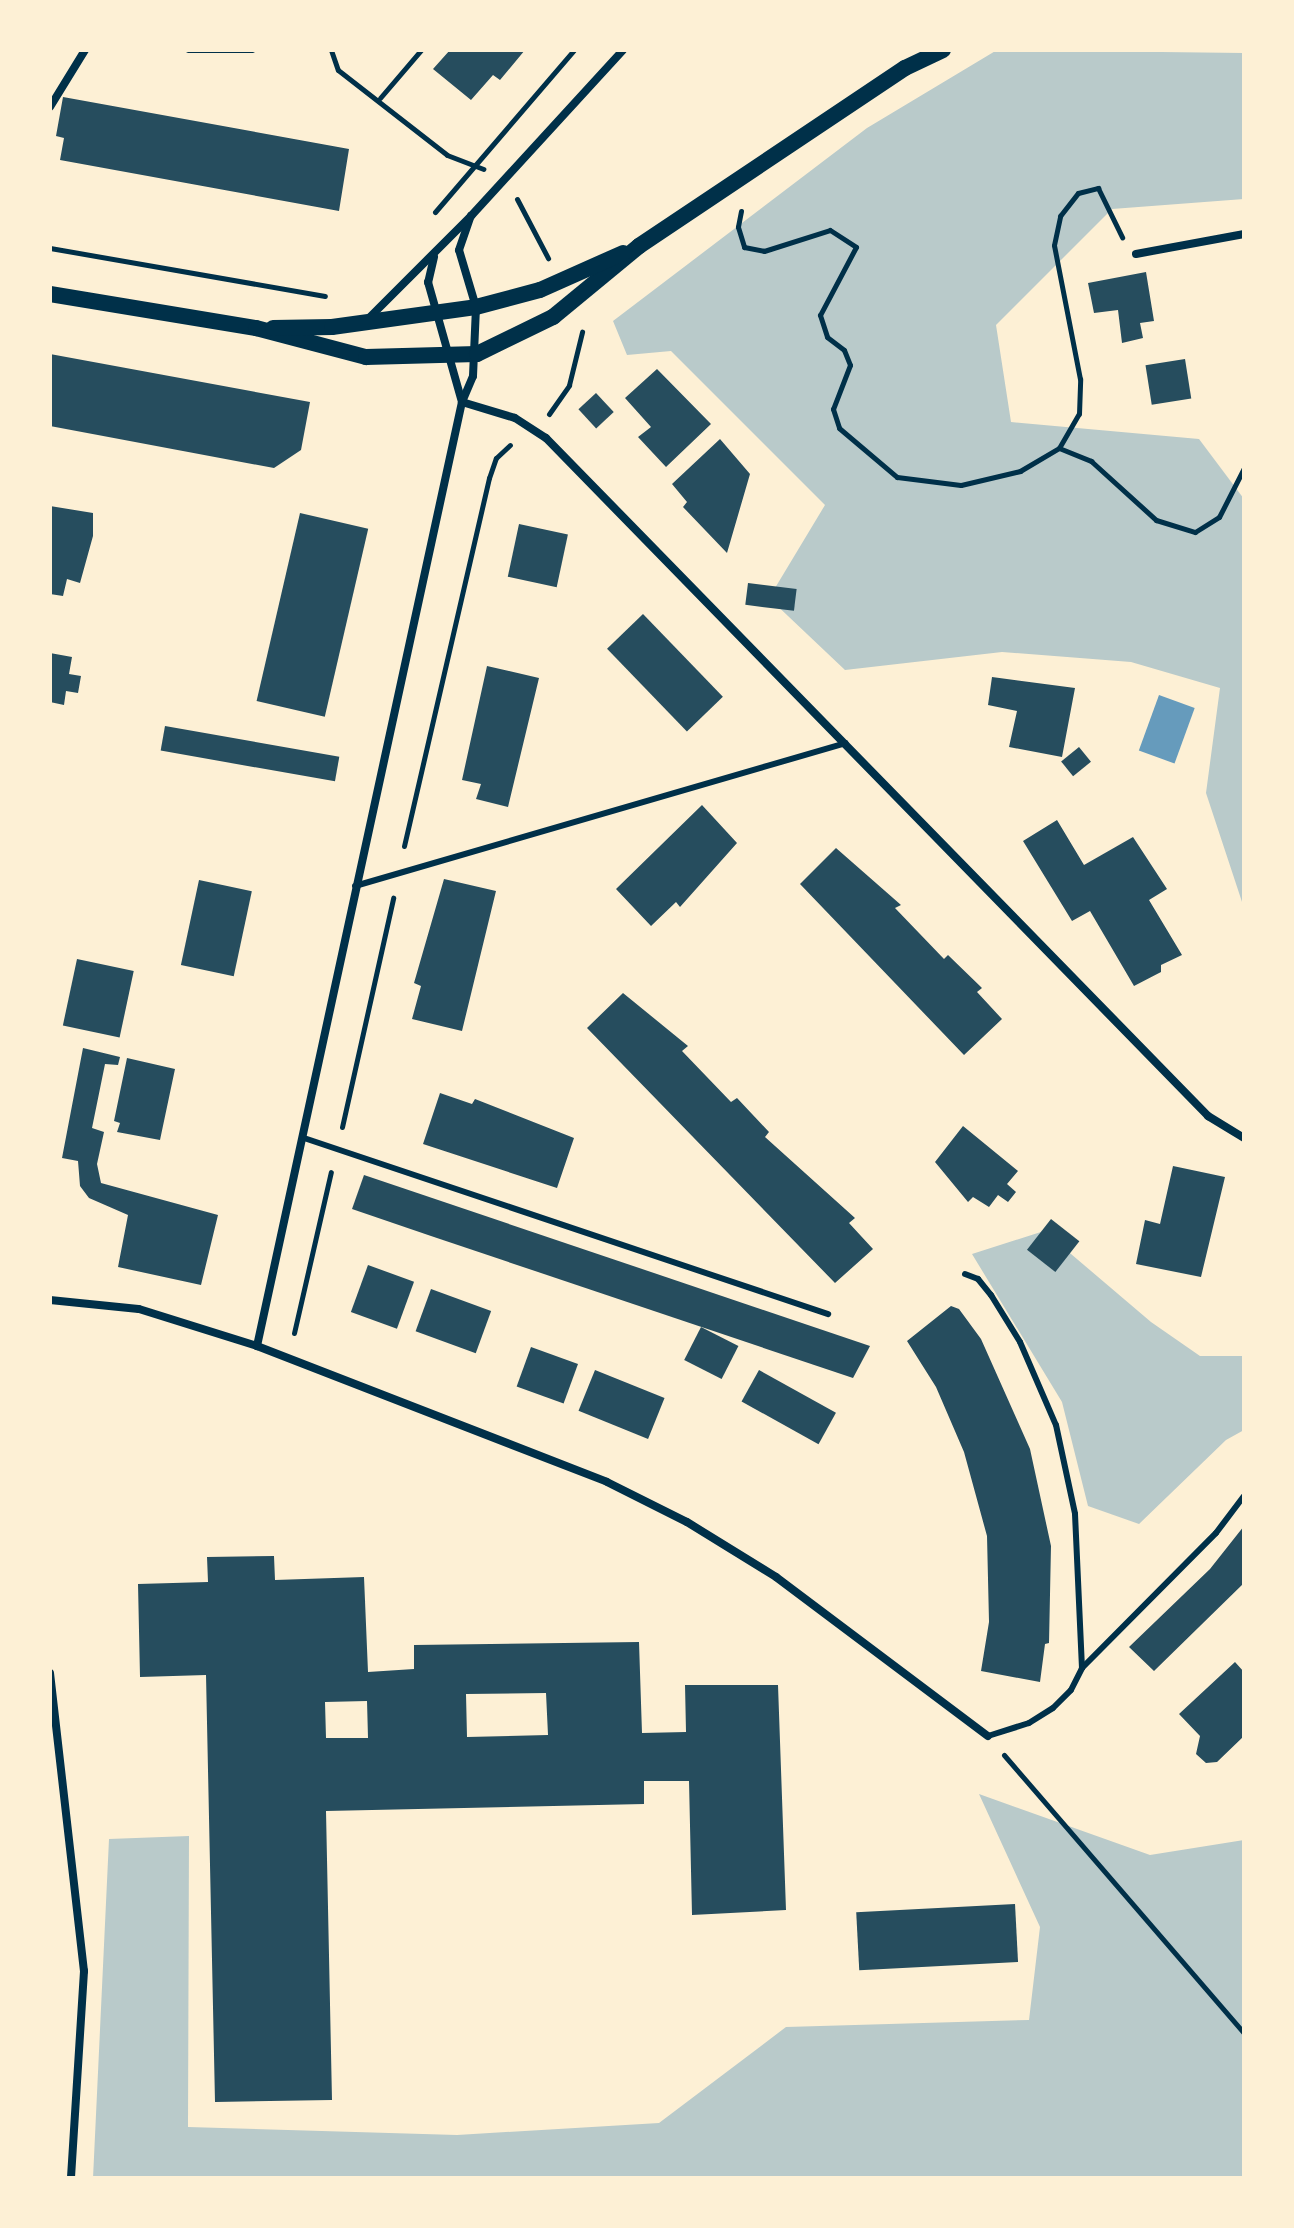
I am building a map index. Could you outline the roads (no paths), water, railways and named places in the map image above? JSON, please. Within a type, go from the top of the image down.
[{"type":"main road","points":[[905,68],[921,50]]},
{"type":"main road","points":[[50,294],[256,328],[366,357],[449,358],[477,354],[525,335],[572,304],[639,246],[905,68],[943,50]]},
{"type":"main road","points":[[256,328],[364,323],[476,307],[561,281],[639,246]]},
{"type":"street","points":[[50,107],[85,50]]},
{"type":"street","points":[[364,323],[471,216],[623,50]]},
{"type":"street","points":[[257,1346],[462,402],[477,354],[476,307],[460,258],[471,216]]},
{"type":"street","points":[[1136,254],[1244,234]]},
{"type":"street","points":[[437,250],[428,282],[462,402]]},
{"type":"street","points":[[462,402],[500,412],[532,429],[846,743],[1208,1116],[1244,1138]]},
{"type":"street","points":[[50,1300],[139,1309],[257,1346],[607,1482],[687,1522],[776,1577],[988,1736]]},
{"type":"street","points":[[50,1673],[84,1971],[71,2178]]},
{"type":"lane","points":[[355,886],[846,743]]},
{"type":"lane","points":[[304,1138],[828,1314]]},
{"type":"lane","points":[[965,1274],[978,1279],[991,1295],[1020,1342],[1056,1425],[1075,1514],[1082,1668]]},
{"type":"lane","points":[[988,1736],[1029,1723],[1053,1708],[1071,1690],[1082,1668],[1216,1533],[1244,1496]]},
{"type":"water","points":[[1159,695],[1195,708],[1175,763],[1139,750]]}]
